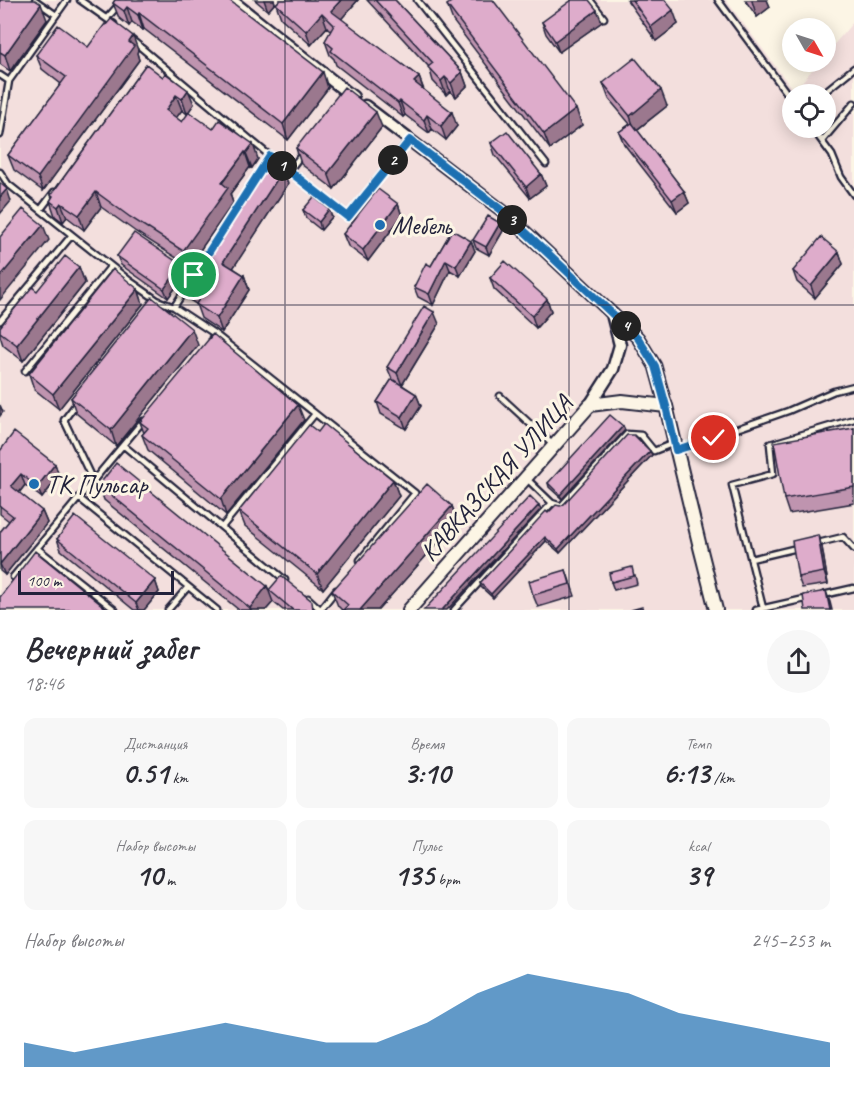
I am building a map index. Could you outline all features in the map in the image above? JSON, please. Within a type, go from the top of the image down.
[{"type":"main road","name":"КАВКАЗСКАЯ УЛИЦА","points":[[408,610],[590,405],[622,401],[666,406]]},
{"type":"main road","points":[[666,406],[716,610]]},
{"type":"street","points":[[231,0],[345,98],[410,140],[504,212],[638,338],[655,366],[666,406]]},
{"type":"street","points":[[590,405],[613,369],[620,345],[612,314]]},
{"type":"lane","points":[[35,0],[56,15]]},
{"type":"lane","points":[[0,135],[9,81],[67,0]]},
{"type":"lane","points":[[80,0],[123,31]]},
{"type":"lane","points":[[107,18],[123,0]]},
{"type":"lane","points":[[417,0],[546,164]]},
{"type":"lane","points":[[590,0],[604,18]]},
{"type":"lane","points":[[718,0],[782,86]]},
{"type":"lane","points":[[130,38],[270,156],[348,217],[410,140]]},
{"type":"lane","points":[[147,68],[154,58]]},
{"type":"lane","points":[[834,84],[854,68]]},
{"type":"lane","points":[[0,75],[9,81]]},
{"type":"lane","points":[[822,141],[854,103]]},
{"type":"lane","points":[[820,138],[832,155],[841,177],[854,195]]},
{"type":"lane","points":[[289,171],[309,145]]},
{"type":"lane","points":[[264,166],[270,156]]},
{"type":"lane","points":[[0,172],[8,184],[130,282],[215,334],[415,493],[357,564]]},
{"type":"lane","points":[[41,209],[55,190]]},
{"type":"lane","points":[[0,321],[72,235]]},
{"type":"lane","points":[[169,259],[194,275]]},
{"type":"lane","points":[[174,307],[201,265]]},
{"type":"lane","points":[[25,371],[111,266]]},
{"type":"lane","points":[[150,309],[157,300]]},
{"type":"lane","points":[[208,343],[215,334]]},
{"type":"lane","points":[[525,477],[552,503],[561,506],[627,434],[641,435],[654,450],[675,447],[788,411],[834,391],[854,386]]},
{"type":"lane","points":[[500,396],[553,445]]},
{"type":"lane","points":[[78,401],[64,420],[93,481]]},
{"type":"lane","points":[[222,527],[315,414]]},
{"type":"lane","points":[[763,608],[732,485],[773,474],[770,444],[854,419]]},
{"type":"lane","points":[[13,577],[144,420]]},
{"type":"lane","points":[[123,445],[294,587]]},
{"type":"lane","points":[[79,498],[217,610]]},
{"type":"lane","points":[[454,610],[552,503]]},
{"type":"lane","points":[[812,544],[843,537],[854,549]]},
{"type":"lane","points":[[751,559],[801,547]]},
{"type":"lane","points":[[37,548],[115,610]]},
{"type":"lane","points":[[303,594],[321,610],[342,582]]},
{"type":"lane","points":[[168,610],[188,587]]},
{"type":"lane","points":[[756,610],[854,588]]},
{"type":"shaded area","points":[[0,0],[726,0],[789,84],[782,84],[782,138],[836,138],[836,84],[800,84],[810,72],[836,72],[836,42],[854,21],[854,610],[0,610]]},
{"type":"building","points":[[0,0],[35,0],[41,4],[5,55],[0,52]]},
{"type":"building","points":[[115,0],[229,0],[323,72],[283,124],[139,13],[138,15],[127,7],[124,11],[113,3]]},
{"type":"building","points":[[280,0],[341,0],[331,11],[419,77],[414,82],[452,112],[441,126],[427,115],[424,120],[400,101],[398,103],[331,51],[333,48],[325,41],[334,25],[322,13],[306,31],[276,4]]},
{"type":"building","points":[[375,0],[395,0],[462,72],[451,83],[445,77],[441,81],[428,67],[433,63]]},
{"type":"building","points":[[454,0],[493,0],[576,109],[544,134],[447,5]]},
{"type":"building","points":[[572,0],[589,0],[597,10],[555,41],[542,22]]},
{"type":"building","points":[[632,0],[665,0],[673,10],[651,27]]},
{"type":"building","points":[[111,19],[133,36],[129,42],[134,46],[38,177],[8,155],[66,77],[36,55],[58,25],[88,47]]},
{"type":"building","points":[[635,58],[661,90],[630,116],[603,83]]},
{"type":"building","points":[[146,64],[163,77],[165,73],[188,90],[182,99],[176,95],[166,110],[182,122],[189,112],[213,129],[219,120],[253,144],[222,183],[228,188],[183,251],[96,192],[79,215],[61,203],[58,207],[50,201],[53,196],[51,195]]},
{"type":"building","points":[[344,87],[376,112],[328,173],[296,148]]},
{"type":"building","points":[[632,123],[684,191],[672,200],[619,132]]},
{"type":"building","points":[[507,131],[541,174],[526,187],[491,143]]},
{"type":"building","points":[[265,158],[283,170],[223,262],[244,275],[217,318],[196,304],[201,296],[183,284]]},
{"type":"building","points":[[0,183],[7,189],[0,197]]},
{"type":"building","points":[[378,189],[398,204],[363,250],[343,234]]},
{"type":"building","points":[[314,197],[329,209],[319,222],[303,210]]},
{"type":"building","points":[[23,209],[43,225],[0,277],[0,237]]},
{"type":"building","points":[[488,216],[500,223],[486,247],[473,240]]},
{"type":"building","points":[[452,230],[471,241],[456,266],[446,260],[429,294],[414,287],[426,263],[431,266]]},
{"type":"building","points":[[134,233],[180,264],[164,289],[117,256]]},
{"type":"building","points":[[821,237],[839,252],[811,286],[793,271]]},
{"type":"building","points":[[65,256],[79,267],[17,345],[0,332],[0,327],[32,287],[37,291]]},
{"type":"building","points":[[505,261],[547,299],[532,316],[490,278]]},
{"type":"building","points":[[113,269],[138,289],[53,394],[29,374]]},
{"type":"building","points":[[152,297],[192,329],[111,430],[71,398]]},
{"type":"building","points":[[424,306],[434,312],[397,373],[387,367]]},
{"type":"building","points":[[213,334],[298,405],[221,499],[142,435],[148,428],[140,422]]},
{"type":"building","points":[[392,379],[416,394],[402,417],[377,402]]},
{"type":"building","points":[[610,415],[623,426],[560,495],[548,483]]},
{"type":"building","points":[[324,424],[393,480],[317,574],[239,511],[309,425],[318,432]]},
{"type":"building","points":[[854,428],[854,487],[784,499],[774,442]]},
{"type":"building","points":[[14,432],[55,464],[37,487],[21,474],[11,486],[42,511],[0,564],[0,532],[13,516],[0,506],[0,451]]},
{"type":"building","points":[[627,435],[634,435],[650,451],[558,549],[545,537],[491,594],[480,583],[546,511],[548,513],[556,505],[563,505]]},
{"type":"building","points":[[116,463],[267,586],[250,608],[99,485]]},
{"type":"building","points":[[427,484],[452,506],[360,610],[343,610],[348,605],[332,591]]},
{"type":"building","points":[[530,496],[539,505],[442,610],[424,610]]},
{"type":"building","points":[[75,516],[155,580],[136,603],[57,539]]},
{"type":"building","points":[[818,535],[824,572],[798,577],[792,541]]},
{"type":"building","points":[[35,551],[108,610],[0,610],[0,597]]},
{"type":"building","points":[[632,567],[634,576],[611,582],[609,573]]},
{"type":"building","points":[[566,570],[570,584],[533,595],[529,581]]},
{"type":"building","points":[[281,576],[312,601],[313,610],[293,610],[269,590]]},
{"type":"building","points":[[826,591],[830,610],[805,610],[803,595]]},
{"type":"place","name":"Мебель","points":[[380,225]]},
{"type":"place","name":"ТК Пульсар","points":[[34,484]]},
{"type":"route","points":[[194,275],[270,156],[348,217],[410,140],[504,212],[638,338],[655,366],[676,450],[714,438]]}]
